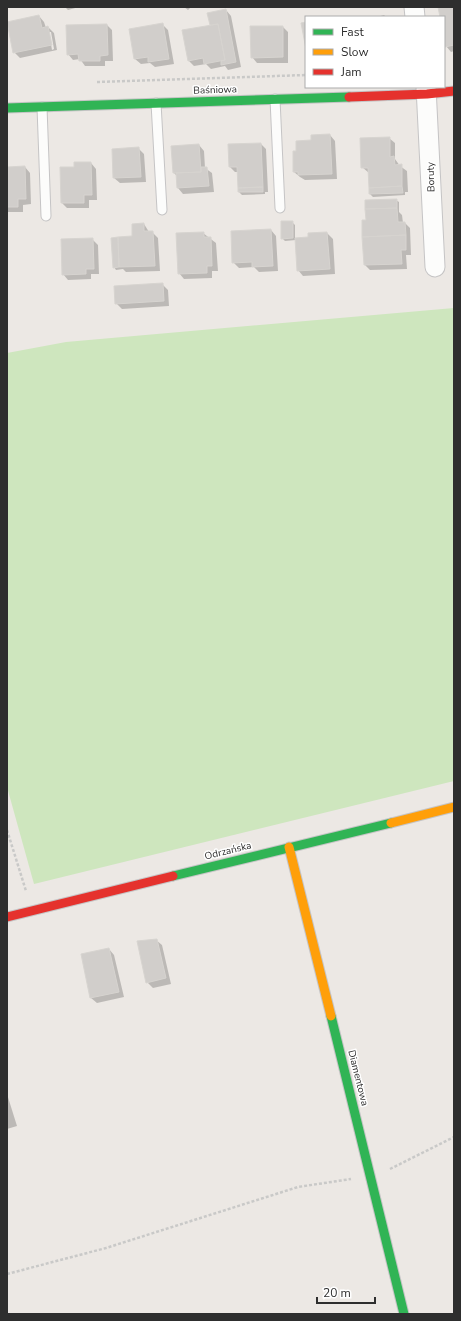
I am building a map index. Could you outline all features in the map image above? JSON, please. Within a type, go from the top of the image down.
[{"type":"street","name":"Boruty","points":[[426,91],[435,267]]},
{"type":"street","name":"Baśniowa","points":[[7,108],[454,91]]},
{"type":"street","name":"Odrzańska","points":[[7,916],[454,807]]},
{"type":"street","name":"Diamentowa","points":[[290,847],[372,1177],[404,1314]]},
{"type":"lane","points":[[275,99],[280,208]]},
{"type":"lane","points":[[156,103],[162,210]]},
{"type":"lane","points":[[42,107],[46,216]]},
{"type":"path","points":[[7,830],[32,910]]},
{"type":"path","points":[[7,1274],[106,1248],[298,1187],[329,1181],[372,1177],[410,1160],[454,1137]]},
{"type":"green space","points":[[454,308],[454,781],[34,884],[7,787],[7,353],[66,342]]},
{"type":"building","points":[[438,7],[454,7],[454,45],[445,47],[445,16],[440,16]]},
{"type":"building","points":[[226,9],[236,62],[221,65],[221,61],[225,60],[218,24],[210,25],[207,13]]},
{"type":"building","points":[[39,15],[42,28],[48,26],[52,45],[13,53],[7,22]]},
{"type":"building","points":[[305,22],[305,44],[301,23]]},
{"type":"building","points":[[163,23],[169,59],[148,62],[148,57],[134,59],[129,29]]},
{"type":"building","points":[[107,24],[108,55],[100,56],[100,61],[79,61],[78,54],[67,55],[66,25]]},
{"type":"building","points":[[218,24],[225,60],[204,64],[203,58],[188,61],[182,30]]},
{"type":"building","points":[[250,26],[283,26],[283,57],[251,58]]},
{"type":"building","points":[[330,134],[332,174],[298,175],[298,172],[293,172],[293,151],[296,151],[296,141],[311,140],[311,135]]},
{"type":"building","points":[[390,137],[390,157],[394,156],[395,165],[402,164],[402,186],[369,188],[368,168],[361,168],[360,138]]},
{"type":"building","points":[[261,143],[263,187],[238,188],[237,167],[229,167],[228,144]]},
{"type":"building","points":[[199,144],[201,172],[173,173],[171,146]]},
{"type":"building","points":[[139,147],[141,177],[113,178],[112,149]]},
{"type":"building","points":[[74,162],[91,162],[92,195],[84,195],[84,203],[61,203],[60,167],[74,167]]},
{"type":"building","points":[[25,166],[26,199],[18,199],[18,207],[7,207],[8,167]]},
{"type":"building","points":[[201,167],[207,167],[209,186],[177,188],[176,173],[201,172]]},
{"type":"building","points":[[402,186],[403,193],[369,194],[369,188]]},
{"type":"building","points":[[263,187],[263,192],[238,192],[238,188]]},
{"type":"building","points":[[397,199],[397,208],[365,209],[365,200]]},
{"type":"building","points":[[397,208],[398,222],[405,222],[406,235],[362,237],[362,220],[366,220],[365,209]]},
{"type":"building","points":[[281,221],[293,221],[293,238],[281,239]]},
{"type":"building","points":[[144,223],[144,231],[153,231],[155,266],[119,267],[118,237],[132,236],[132,224]]},
{"type":"building","points":[[271,229],[273,266],[252,267],[252,262],[232,263],[231,231]]},
{"type":"building","points":[[204,232],[204,237],[211,237],[212,266],[207,266],[207,273],[178,274],[176,233]]},
{"type":"building","points":[[327,232],[330,269],[297,271],[295,238],[308,237],[308,233]]},
{"type":"building","points":[[406,235],[406,250],[401,250],[402,264],[364,265],[362,237]]},
{"type":"building","points":[[118,237],[119,267],[113,268],[111,238]]},
{"type":"building","points":[[93,238],[94,269],[86,269],[86,274],[62,275],[61,239]]},
{"type":"building","points":[[163,283],[164,301],[115,304],[114,286]]},
{"type":"building","points":[[157,939],[166,978],[146,983],[137,941]]},
{"type":"building","points":[[109,948],[119,992],[90,998],[81,954]]},
{"type":"traffic: fast","points":[[7,108],[349,97]]},
{"type":"traffic: fast","points":[[173,876],[391,823]]},
{"type":"traffic: fast","points":[[331,1016],[404,1314]]},
{"type":"traffic: slow","points":[[391,823],[454,807]]},
{"type":"traffic: slow","points":[[289,847],[331,1016]]},
{"type":"traffic: jam","points":[[349,97],[427,94],[454,91]]},
{"type":"traffic: jam","points":[[7,917],[173,876]]}]
